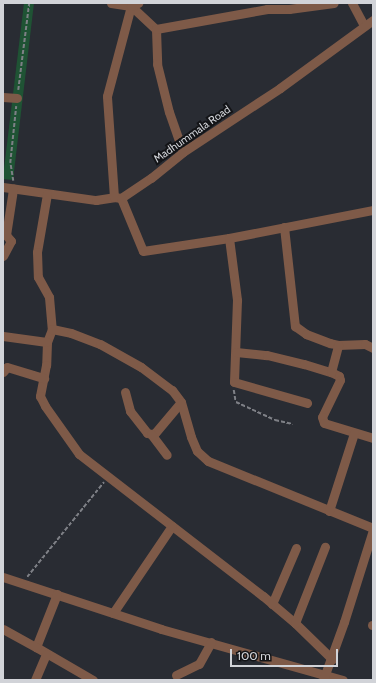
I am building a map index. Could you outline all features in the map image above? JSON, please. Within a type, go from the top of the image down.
[{"type":"street","points":[[111,3],[135,4],[156,29],[157,64],[168,112],[183,152]]},
{"type":"street","points":[[156,29],[267,9],[289,9],[334,3]]},
{"type":"street","points":[[352,3],[364,26]]},
{"type":"street","points":[[135,4],[107,96],[118,198],[143,251],[229,238],[373,210]]},
{"type":"street","name":"Madhummala Road","points":[[3,187],[96,200],[118,198],[151,178],[183,152],[280,88],[373,20]]},
{"type":"street","points":[[3,96],[17,98]]},
{"type":"street","points":[[3,256],[11,241],[6,235],[13,189]]},
{"type":"street","points":[[47,194],[37,252],[38,277],[49,297],[52,329],[48,342],[44,378],[40,396],[45,406],[79,454],[272,604],[295,623],[332,659]]},
{"type":"street","points":[[284,227],[295,326],[306,334],[338,345],[365,344],[373,348]]},
{"type":"street","points":[[229,238],[237,300],[234,382],[307,404]]},
{"type":"street","points":[[52,329],[72,333],[100,344],[141,367],[172,390],[181,402],[191,437],[197,451],[208,461],[373,529],[332,659],[324,677]]},
{"type":"street","points":[[3,336],[48,342]]},
{"type":"street","points":[[331,372],[338,345]]},
{"type":"street","points":[[236,352],[267,355],[331,372],[339,376],[340,380],[322,417],[324,423],[373,438]]},
{"type":"street","points":[[3,372],[6,367],[44,378]]},
{"type":"street","points":[[125,392],[130,411],[148,433],[151,434],[167,455]]},
{"type":"street","points":[[151,434],[155,433],[181,402]]},
{"type":"street","points":[[329,511],[354,433]]},
{"type":"street","points":[[113,613],[172,526]]},
{"type":"street","points":[[295,623],[325,547]]},
{"type":"street","points":[[272,604],[296,548]]},
{"type":"street","points":[[3,577],[113,613],[324,677],[343,680]]},
{"type":"street","points":[[36,647],[57,594]]},
{"type":"street","points":[[3,629],[36,647],[88,679]]},
{"type":"street","points":[[176,675],[199,664],[211,642]]},
{"type":"street","points":[[35,680],[46,654]]},
{"type":"path","points":[[234,382],[236,402],[275,420],[293,424]]},
{"type":"path","points":[[24,583],[51,545],[109,476]]},
{"type":"green space","points":[[24,3],[34,3],[13,180],[3,179],[3,177]]}]
